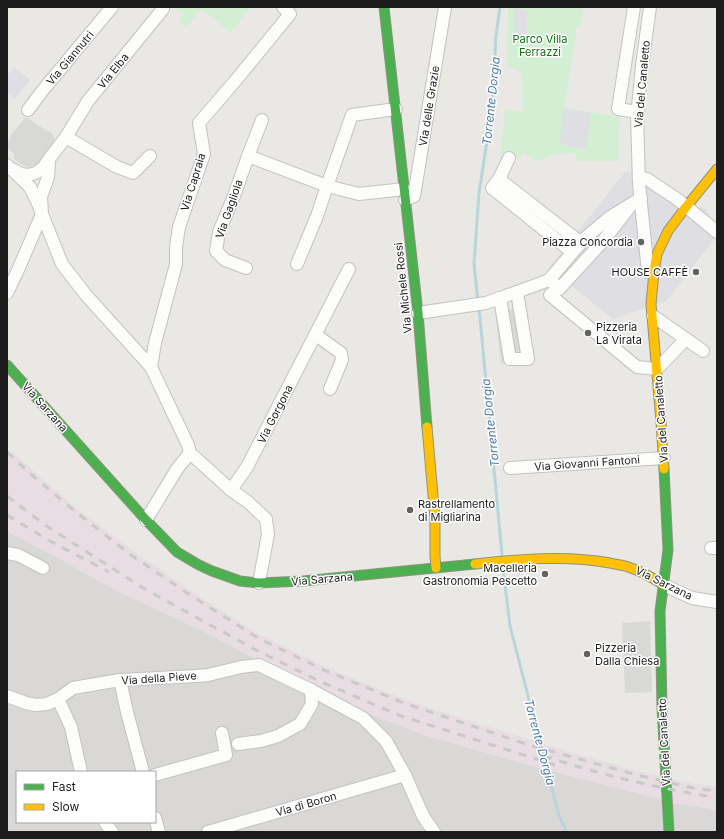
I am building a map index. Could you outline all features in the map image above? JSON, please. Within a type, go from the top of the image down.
[{"type":"main road","name":"Via Michele Rossi","points":[[384,7],[418,313],[435,518],[434,556],[436,568]]},
{"type":"main road","points":[[652,304],[657,254],[668,231],[686,206],[717,169]]},
{"type":"main road","name":"Via del Canaletto","points":[[652,304],[664,458],[668,545],[660,611],[660,626],[662,708],[669,832]]},
{"type":"main road","name":"Via Sarzana","points":[[7,365],[146,520],[177,552],[212,571],[240,581],[259,583],[303,581],[484,563],[559,558],[630,567],[648,575],[664,585]]},
{"type":"street","name":"Via Giannutri","points":[[28,110],[112,7]]},
{"type":"street","name":"Via Elba","points":[[28,175],[40,171],[46,165],[66,137],[88,101],[163,9],[162,7]]},
{"type":"street","name":"Via Capraia","points":[[151,367],[155,343],[176,264],[176,247],[179,227],[204,154],[199,123],[245,70],[290,14],[283,7]]},
{"type":"street","name":"Via delle Grazie","points":[[405,195],[414,196],[445,7]]},
{"type":"street","points":[[634,7],[618,108],[638,112]]},
{"type":"street","name":"Via del Canaletto","points":[[650,7],[642,66],[638,112],[639,177],[636,201],[652,304]]},
{"type":"street","points":[[297,264],[317,216],[352,115],[396,109]]},
{"type":"street","name":"Via Gagliola","points":[[246,268],[225,260],[216,251],[219,232],[262,120]]},
{"type":"street","points":[[66,137],[117,167],[133,174],[150,156]]},
{"type":"street","points":[[248,156],[327,186],[358,194],[405,195]]},
{"type":"street","points":[[508,158],[499,179],[492,188],[572,252]]},
{"type":"street","points":[[7,293],[42,214],[41,197],[48,177],[49,159]]},
{"type":"street","points":[[7,166],[18,173],[28,175],[36,181],[43,190]]},
{"type":"street","points":[[7,166],[30,187],[62,264],[86,295],[151,367],[188,445],[190,453],[231,490],[248,502],[266,520],[268,534],[259,583]]},
{"type":"street","points":[[639,177],[647,179],[677,199],[717,232]]},
{"type":"street","points":[[499,179],[580,242]]},
{"type":"street","points":[[418,313],[486,303],[549,280],[580,242],[610,217],[636,201]]},
{"type":"street","points":[[636,201],[604,241],[560,288],[550,295],[637,367],[657,369],[686,339]]},
{"type":"street","name":"Via Gorgona","points":[[231,490],[253,456],[349,269]]},
{"type":"street","points":[[549,280],[560,288]]},
{"type":"street","points":[[500,298],[510,359],[528,359],[518,292]]},
{"type":"street","points":[[653,316],[703,351]]},
{"type":"street","points":[[316,335],[341,353],[342,360],[330,389]]},
{"type":"street","points":[[146,520],[177,468],[190,453]]},
{"type":"street","name":"Via Giovanni Fantoni","points":[[510,468],[664,458]]},
{"type":"street","points":[[7,553],[18,555],[43,568]]},
{"type":"street","name":"Via Sarzana","points":[[664,585],[692,598],[717,602]]},
{"type":"street","name":"Via della Pieve","points":[[7,696],[26,703],[36,705],[47,704],[58,699],[73,688],[120,680],[208,675],[259,664],[363,718],[372,726],[386,742],[405,775],[423,816],[434,832]]},
{"type":"street","points":[[120,680],[143,771]]},
{"type":"street","points":[[238,744],[261,741],[278,736],[300,724],[312,704],[311,690]]},
{"type":"street","points":[[58,699],[71,727],[81,771]]},
{"type":"street","points":[[156,775],[226,756],[222,733]]},
{"type":"street","name":"Via di Boron","points":[[208,832],[405,775]]},
{"type":"street","points":[[156,822],[159,832]]},
{"type":"street","points":[[107,823],[112,832]]},
{"type":"shaded area","points":[[514,9],[527,10],[527,36],[515,35]]},
{"type":"shaded area","points":[[14,67],[30,80],[15,99],[7,93],[7,76]]},
{"type":"shaded area","points":[[564,109],[591,113],[586,149],[559,144]]},
{"type":"shaded area","points":[[26,117],[47,131],[51,132],[57,143],[36,165],[28,167],[14,159],[14,154],[7,147],[11,134]]},
{"type":"shaded area","name":"Piazza Concordia","points":[[625,172],[646,172],[647,179],[685,206],[705,208],[717,231],[717,236],[666,301],[613,319],[549,268]]},
{"type":"shaded area","points":[[523,307],[531,335],[533,363],[501,363],[495,311]]},
{"type":"shaded area","points":[[12,452],[75,507],[135,552],[208,602],[257,633],[326,667],[424,706],[553,747],[634,770],[695,784],[717,786],[717,810],[675,803],[558,773],[424,735],[344,703],[297,681],[201,630],[117,591],[7,531],[7,457]]},
{"type":"shaded area","points":[[7,531],[117,591],[201,630],[297,681],[344,703],[424,735],[526,764],[675,803],[717,810],[717,832],[7,832]]},
{"type":"shaded area","points":[[650,621],[652,692],[625,693],[622,623]]},
{"type":"green space","points":[[175,7],[251,7],[230,33],[201,9],[187,27],[179,22],[184,14]]},
{"type":"green space","name":"Parco Villa Ferrazzi","points":[[508,7],[584,7],[581,24],[577,27],[564,108],[620,117],[618,161],[576,161],[576,153],[554,154],[536,162],[524,153],[513,161],[500,155],[505,110],[523,111],[522,73],[507,66]]},
{"type":"waterway","name":"Torrente Dorgia","points":[[478,302],[474,264],[479,193],[492,109],[496,35],[500,7]]},
{"type":"waterway","name":"Torrente Dorgia","points":[[479,307],[502,555]]},
{"type":"waterway","name":"Torrente Dorgia","points":[[503,568],[510,626],[559,816],[567,832]]},
{"type":"railway","points":[[7,452],[76,512],[131,555],[258,638],[324,670],[404,703],[529,745],[637,775],[693,788],[717,791]]},
{"type":"railway","points":[[7,496],[45,525],[143,588],[254,649],[319,681],[401,716],[555,765]]},
{"type":"railway","points":[[7,515],[50,541],[109,572]]},
{"type":"railway","points":[[544,756],[628,780],[713,797]]},
{"type":"traffic: fast","points":[[384,7],[418,313],[427,427]]},
{"type":"traffic: fast","points":[[7,365],[146,520],[177,552],[212,571],[240,581],[259,583],[303,581],[475,564]]},
{"type":"traffic: fast","points":[[664,469],[668,550],[660,611],[662,708],[669,832]]},
{"type":"traffic: slow","points":[[664,469],[651,304],[657,254],[668,231],[717,169]]},
{"type":"traffic: slow","points":[[427,427],[435,518],[436,568]]},
{"type":"traffic: slow","points":[[475,564],[560,558],[577,559],[629,567],[644,573],[664,585]]},
{"type":"place","name":"Piazza Concordia","points":[[641,242]]},
{"type":"place","name":"HOUSE CAFFÈ","points":[[696,272]]},
{"type":"place","name":"Pizzeria La Virata","points":[[588,333]]},
{"type":"place","name":"Rastrellamento di Migliarina","points":[[410,510]]},
{"type":"place","name":"Macelleria Gastronomia Pescetto","points":[[545,574]]},
{"type":"place","name":"Pizzeria Dalla Chiesa","points":[[587,654]]}]
